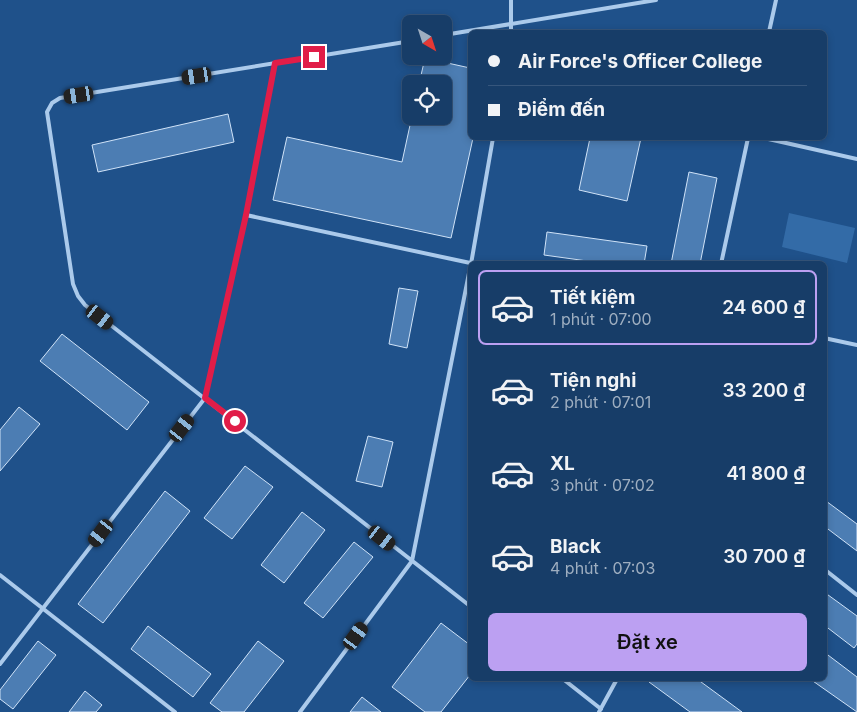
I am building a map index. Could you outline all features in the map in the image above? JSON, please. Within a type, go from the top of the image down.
[{"type":"lane","points":[[511,0],[511,30]]},
{"type":"lane","points":[[478,30],[656,0]]},
{"type":"lane","points":[[769,30],[776,0]]},
{"type":"lane","points":[[452,35],[468,32]]},
{"type":"lane","points":[[402,42],[60,98],[52,103],[47,112],[74,284],[78,296],[85,305],[468,604]]},
{"type":"lane","points":[[0,664],[205,398],[246,215],[275,63]]},
{"type":"lane","points":[[473,261],[493,140]]},
{"type":"lane","points":[[722,261],[748,140]]},
{"type":"lane","points":[[773,140],[857,159]]},
{"type":"lane","points":[[246,215],[468,264]]},
{"type":"lane","points":[[300,712],[412,561],[468,285]]},
{"type":"lane","points":[[827,339],[857,345]]},
{"type":"lane","points":[[827,571],[857,595]]},
{"type":"lane","points":[[0,575],[175,712]]},
{"type":"lane","points":[[565,681],[600,710],[616,681]]},
{"type":"shaded area","points":[[789,213],[855,228],[847,263],[782,247]]},
{"type":"building","points":[[452,64],[468,68],[468,140],[473,140],[451,238],[273,200],[287,137],[402,162],[410,125],[452,125],[452,75],[421,75],[423,65]]},
{"type":"building","points":[[228,114],[234,142],[98,172],[92,145]]},
{"type":"building","points":[[590,140],[641,140],[627,201],[579,190]]},
{"type":"building","points":[[689,172],[717,178],[701,261],[672,261]]},
{"type":"building","points":[[547,232],[647,246],[644,261],[587,261],[544,255]]},
{"type":"building","points":[[399,288],[418,291],[407,348],[389,344]]},
{"type":"building","points":[[62,334],[149,402],[127,430],[40,361]]},
{"type":"building","points":[[19,407],[40,424],[0,471],[0,430]]},
{"type":"building","points":[[368,436],[393,442],[382,487],[356,481]]},
{"type":"building","points":[[245,466],[273,487],[232,539],[204,518]]},
{"type":"building","points":[[165,491],[190,511],[103,623],[78,604]]},
{"type":"building","points":[[827,502],[857,524],[857,551],[827,528]]},
{"type":"building","points":[[302,512],[325,530],[284,583],[261,565]]},
{"type":"building","points":[[354,542],[373,557],[323,618],[304,603]]},
{"type":"building","points":[[827,594],[857,616],[857,644],[854,648],[827,627]]},
{"type":"building","points":[[441,623],[468,643],[468,678],[441,712],[425,712],[392,687]]},
{"type":"building","points":[[148,626],[211,674],[193,697],[131,649]]},
{"type":"building","points":[[38,641],[56,655],[13,709],[0,699],[0,690]]},
{"type":"building","points":[[258,641],[284,661],[244,712],[222,712],[210,703]]},
{"type":"building","points":[[827,654],[857,677],[857,712],[813,681],[827,681]]},
{"type":"building","points":[[700,681],[742,712],[690,712],[649,682]]},
{"type":"building","points":[[85,691],[102,705],[96,712],[69,712]]},
{"type":"building","points":[[362,697],[381,712],[350,712]]},
{"type":"route","points":[[235,421],[205,398],[246,215],[275,63],[314,57]]}]
